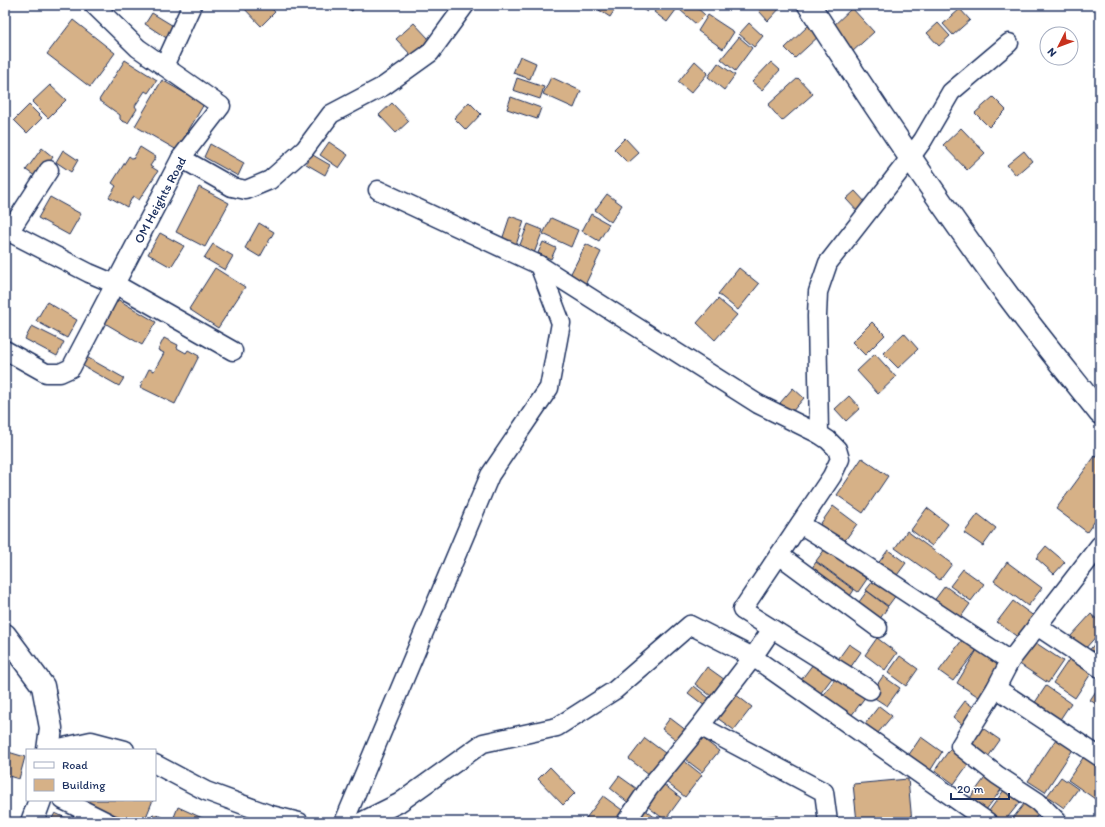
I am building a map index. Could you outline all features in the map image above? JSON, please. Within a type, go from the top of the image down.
[{"type":"street","name":"OM Heights Road","points":[[5,350],[46,373],[60,373],[71,368],[181,158],[221,106],[138,48],[94,5]]},
{"type":"street","points":[[164,66],[192,5]]},
{"type":"street","points":[[181,158],[232,187],[246,190],[270,180],[305,149],[331,114],[384,86],[430,53],[465,5]]},
{"type":"street","points":[[809,5],[910,158],[1009,297],[1100,414]]},
{"type":"street","points":[[819,434],[818,292],[828,264],[923,140],[951,92],[1009,43]]},
{"type":"street","points":[[49,170],[7,231],[89,273],[115,284],[232,351]]},
{"type":"street","points":[[378,190],[539,265],[758,404],[819,434],[838,449],[840,459],[832,476],[742,610],[870,690]]},
{"type":"street","points":[[344,822],[490,475],[550,388],[561,323],[539,265]]},
{"type":"street","points":[[800,524],[1010,661]]},
{"type":"street","points":[[1058,822],[1038,802],[997,775],[960,746],[996,688],[1010,661],[1100,545]]},
{"type":"street","points":[[779,555],[878,628]]},
{"type":"street","points":[[361,822],[399,804],[483,743],[557,727],[615,690],[690,625],[753,657],[988,822]]},
{"type":"street","points":[[1037,626],[1100,668]]},
{"type":"street","points":[[626,822],[649,788],[700,726],[753,657],[772,629]]},
{"type":"street","points":[[5,635],[43,686],[51,728],[49,749]]},
{"type":"street","points":[[996,688],[1100,757]]},
{"type":"street","points":[[700,726],[824,792],[828,822]]},
{"type":"street","points":[[54,749],[91,741],[121,749]]},
{"type":"street","points":[[156,765],[206,791],[271,814],[300,822]]},
{"type":"street","points":[[32,822],[40,801]]},
{"type":"street","points":[[65,801],[107,822]]},
{"type":"building","points":[[241,5],[268,5],[275,12],[261,26]]},
{"type":"building","points":[[343,5],[356,5],[352,11]]},
{"type":"building","points":[[602,5],[618,5],[610,17],[599,10]]},
{"type":"building","points":[[636,5],[651,5],[647,12]]},
{"type":"building","points":[[659,5],[669,5],[676,10],[667,22],[654,12]]},
{"type":"building","points":[[685,5],[694,5],[705,15],[696,24],[680,10]]},
{"type":"building","points":[[764,5],[783,5],[768,21],[759,11]]},
{"type":"building","points":[[852,8],[874,32],[852,52],[831,28]]},
{"type":"building","points":[[960,9],[970,20],[953,35],[943,24]]},
{"type":"building","points":[[152,13],[175,27],[168,39],[145,24]]},
{"type":"building","points":[[708,15],[734,32],[723,49],[698,31]]},
{"type":"building","points":[[73,20],[115,53],[90,87],[47,54]]},
{"type":"building","points":[[414,23],[429,39],[412,56],[396,39]]},
{"type":"building","points":[[749,23],[763,36],[754,47],[739,34]]},
{"type":"building","points":[[938,23],[950,36],[939,46],[927,33]]},
{"type":"building","points":[[809,25],[819,36],[795,58],[785,48]]},
{"type":"building","points":[[739,37],[752,48],[735,71],[721,59]]},
{"type":"building","points":[[520,56],[536,63],[530,79],[513,73]]},
{"type":"building","points":[[125,60],[157,80],[148,93],[145,91],[135,106],[137,109],[128,123],[122,121],[120,119],[120,115],[99,100]]},
{"type":"building","points":[[695,61],[708,73],[691,93],[678,82]]},
{"type":"building","points":[[771,62],[780,70],[762,90],[752,82]]},
{"type":"building","points":[[718,63],[735,75],[724,90],[708,77]]},
{"type":"building","points":[[551,77],[581,91],[574,108],[543,94]]},
{"type":"building","points":[[517,78],[544,87],[540,99],[513,90]]},
{"type":"building","points":[[798,78],[813,94],[782,121],[768,105]]},
{"type":"building","points":[[162,80],[204,104],[177,150],[135,126]]},
{"type":"building","points":[[50,85],[66,100],[48,118],[32,102]]},
{"type":"building","points":[[511,97],[541,108],[537,119],[507,109]]},
{"type":"building","points":[[993,97],[1006,110],[989,127],[975,113]]},
{"type":"building","points":[[469,102],[481,114],[466,130],[454,118]]},
{"type":"building","points":[[392,103],[409,121],[396,133],[379,115]]},
{"type":"building","points":[[29,105],[42,118],[27,133],[14,120]]},
{"type":"building","points":[[961,128],[985,153],[967,170],[943,145]]},
{"type":"building","points":[[625,138],[639,153],[628,163],[614,149]]},
{"type":"building","points":[[329,142],[348,155],[339,168],[320,155]]},
{"type":"building","points":[[210,144],[244,163],[238,176],[204,157]]},
{"type":"building","points":[[140,147],[156,157],[150,166],[158,171],[139,200],[133,196],[127,207],[109,197],[116,186],[112,183],[129,156],[133,159]]},
{"type":"building","points":[[42,148],[53,157],[38,178],[26,170]]},
{"type":"building","points":[[63,150],[78,160],[71,172],[56,162]]},
{"type":"building","points":[[1024,151],[1032,161],[1016,175],[1007,165]]},
{"type":"building","points":[[311,154],[330,165],[325,175],[306,164]]},
{"type":"building","points":[[199,187],[229,203],[205,247],[176,232]]},
{"type":"building","points":[[855,191],[868,205],[859,213],[846,199]]},
{"type":"building","points":[[607,194],[622,205],[611,222],[595,210]]},
{"type":"building","points":[[50,197],[81,214],[69,235],[38,218]]},
{"type":"building","points":[[591,214],[609,224],[599,241],[582,231]]},
{"type":"building","points":[[510,216],[524,221],[515,248],[501,243]]},
{"type":"building","points":[[551,218],[578,230],[571,247],[543,234]]},
{"type":"building","points":[[259,223],[274,232],[260,257],[245,248]]},
{"type":"building","points":[[528,224],[543,230],[533,256],[518,250]]},
{"type":"building","points":[[160,233],[184,246],[171,267],[148,254]]},
{"type":"building","points":[[543,242],[556,248],[551,259],[538,253]]},
{"type":"building","points":[[213,244],[233,256],[225,270],[204,258]]},
{"type":"building","points":[[586,244],[601,252],[584,287],[568,279]]},
{"type":"building","points":[[215,268],[245,287],[218,328],[189,309]]},
{"type":"building","points":[[739,268],[759,284],[738,310],[718,294]]},
{"type":"building","points":[[117,299],[156,322],[142,345],[103,322]]},
{"type":"building","points":[[718,299],[737,315],[715,340],[697,323]]},
{"type":"building","points":[[47,302],[77,320],[67,338],[36,321]]},
{"type":"building","points":[[872,322],[885,335],[865,355],[852,342]]},
{"type":"building","points":[[32,326],[64,342],[57,356],[25,339]]},
{"type":"building","points":[[904,333],[918,349],[898,368],[883,353]]},
{"type":"building","points":[[164,338],[178,345],[177,348],[186,353],[188,350],[199,356],[175,404],[140,387],[149,369],[154,371],[164,353],[158,350]]},
{"type":"building","points":[[875,354],[896,377],[878,394],[857,371]]},
{"type":"building","points":[[83,355],[124,378],[119,386],[78,363]]},
{"type":"building","points":[[793,388],[804,398],[791,413],[780,403]]},
{"type":"building","points":[[849,396],[860,408],[846,421],[835,409]]},
{"type":"building","points":[[1095,456],[1100,460],[1100,514],[1087,532],[1056,509]]},
{"type":"building","points":[[862,458],[888,476],[863,513],[837,495]]},
{"type":"building","points":[[833,506],[857,524],[843,543],[819,526]]},
{"type":"building","points":[[927,508],[948,524],[932,546],[911,530]]},
{"type":"building","points":[[978,514],[996,528],[983,546],[964,533]]},
{"type":"building","points":[[907,531],[952,564],[940,580],[895,548]]},
{"type":"building","points":[[1046,546],[1065,562],[1054,574],[1036,558]]},
{"type":"building","points":[[825,549],[867,579],[858,592],[816,561]]},
{"type":"building","points":[[888,550],[906,563],[892,582],[874,569]]},
{"type":"building","points":[[816,562],[854,590],[846,602],[808,574]]},
{"type":"building","points":[[1007,562],[1042,588],[1028,606],[994,581]]},
{"type":"building","points":[[963,569],[984,584],[971,601],[950,586]]},
{"type":"building","points":[[878,575],[899,591],[888,606],[866,590]]},
{"type":"building","points":[[945,586],[970,604],[958,621],[933,602]]},
{"type":"building","points":[[867,591],[888,607],[877,623],[856,606]]},
{"type":"building","points":[[1013,601],[1035,617],[1019,638],[997,622]]},
{"type":"building","points":[[1091,614],[1100,622],[1100,632],[1084,650],[1070,637]]},
{"type":"building","points":[[965,636],[979,647],[953,681],[939,671]]},
{"type":"building","points":[[1100,637],[1100,663],[1088,652]]},
{"type":"building","points":[[877,638],[897,653],[885,670],[865,655]]},
{"type":"building","points":[[1030,639],[1063,661],[1048,683],[1015,661]]},
{"type":"building","points":[[849,644],[861,652],[848,671],[836,662]]},
{"type":"building","points":[[977,650],[1003,667],[982,699],[957,683]]},
{"type":"building","points":[[900,656],[918,669],[906,686],[888,673]]},
{"type":"building","points":[[1070,658],[1092,672],[1075,698],[1053,683]]},
{"type":"building","points":[[816,660],[835,674],[820,694],[801,680]]},
{"type":"building","points":[[707,667],[728,682],[715,699],[695,684]]},
{"type":"building","points":[[837,676],[866,696],[851,716],[823,696]]},
{"type":"building","points":[[883,676],[900,688],[887,706],[870,695]]},
{"type":"building","points":[[1100,685],[1100,707],[1090,700]]},
{"type":"building","points":[[694,686],[715,703],[710,710],[688,693]]},
{"type":"building","points":[[1046,686],[1071,703],[1057,724],[1032,707]]},
{"type":"building","points":[[731,691],[752,707],[734,730],[713,715]]},
{"type":"building","points":[[965,701],[977,710],[965,727],[953,717]]},
{"type":"building","points":[[879,706],[892,716],[877,734],[865,724]]},
{"type":"building","points":[[670,718],[691,734],[682,744],[662,729]]},
{"type":"building","points":[[981,727],[1000,740],[988,757],[969,744]]},
{"type":"building","points":[[1060,733],[1076,745],[1045,792],[1028,781]]},
{"type":"building","points":[[701,737],[719,751],[702,772],[685,759]]},
{"type":"building","points":[[921,737],[942,752],[930,771],[908,756]]},
{"type":"building","points":[[645,738],[669,756],[653,777],[629,759]]},
{"type":"building","points":[[950,749],[969,763],[954,784],[935,770]]},
{"type":"building","points":[[5,751],[25,757],[19,779],[5,775]]},
{"type":"building","points":[[1085,755],[1100,766],[1100,791],[1095,799],[1068,780]]},
{"type":"building","points":[[683,760],[702,775],[685,797],[666,782]]},
{"type":"building","points":[[550,767],[575,793],[563,805],[538,779]]},
{"type":"building","points":[[987,775],[1003,787],[986,810],[970,798]]},
{"type":"building","points":[[619,776],[640,791],[630,804],[610,788]]},
{"type":"building","points":[[1061,777],[1078,789],[1064,808],[1047,796]]},
{"type":"building","points":[[908,779],[912,822],[857,822],[853,784]]},
{"type":"building","points":[[663,784],[681,798],[665,820],[647,806]]},
{"type":"building","points":[[1007,786],[1023,798],[1004,822],[989,811]]},
{"type":"building","points":[[603,796],[629,815],[623,822],[583,822]]},
{"type":"building","points":[[1027,800],[1041,810],[1033,822],[1010,822]]},
{"type":"building","points":[[80,801],[153,801],[144,822],[134,822]]},
{"type":"building","points":[[640,806],[661,822],[629,822]]},
{"type":"building","points":[[178,807],[211,822],[172,822]]},
{"type":"building","points":[[55,813],[74,822],[50,822]]},
{"type":"building","points":[[153,814],[165,818],[164,822],[150,822]]},
{"type":"building","points":[[777,815],[778,822],[723,822]]}]
